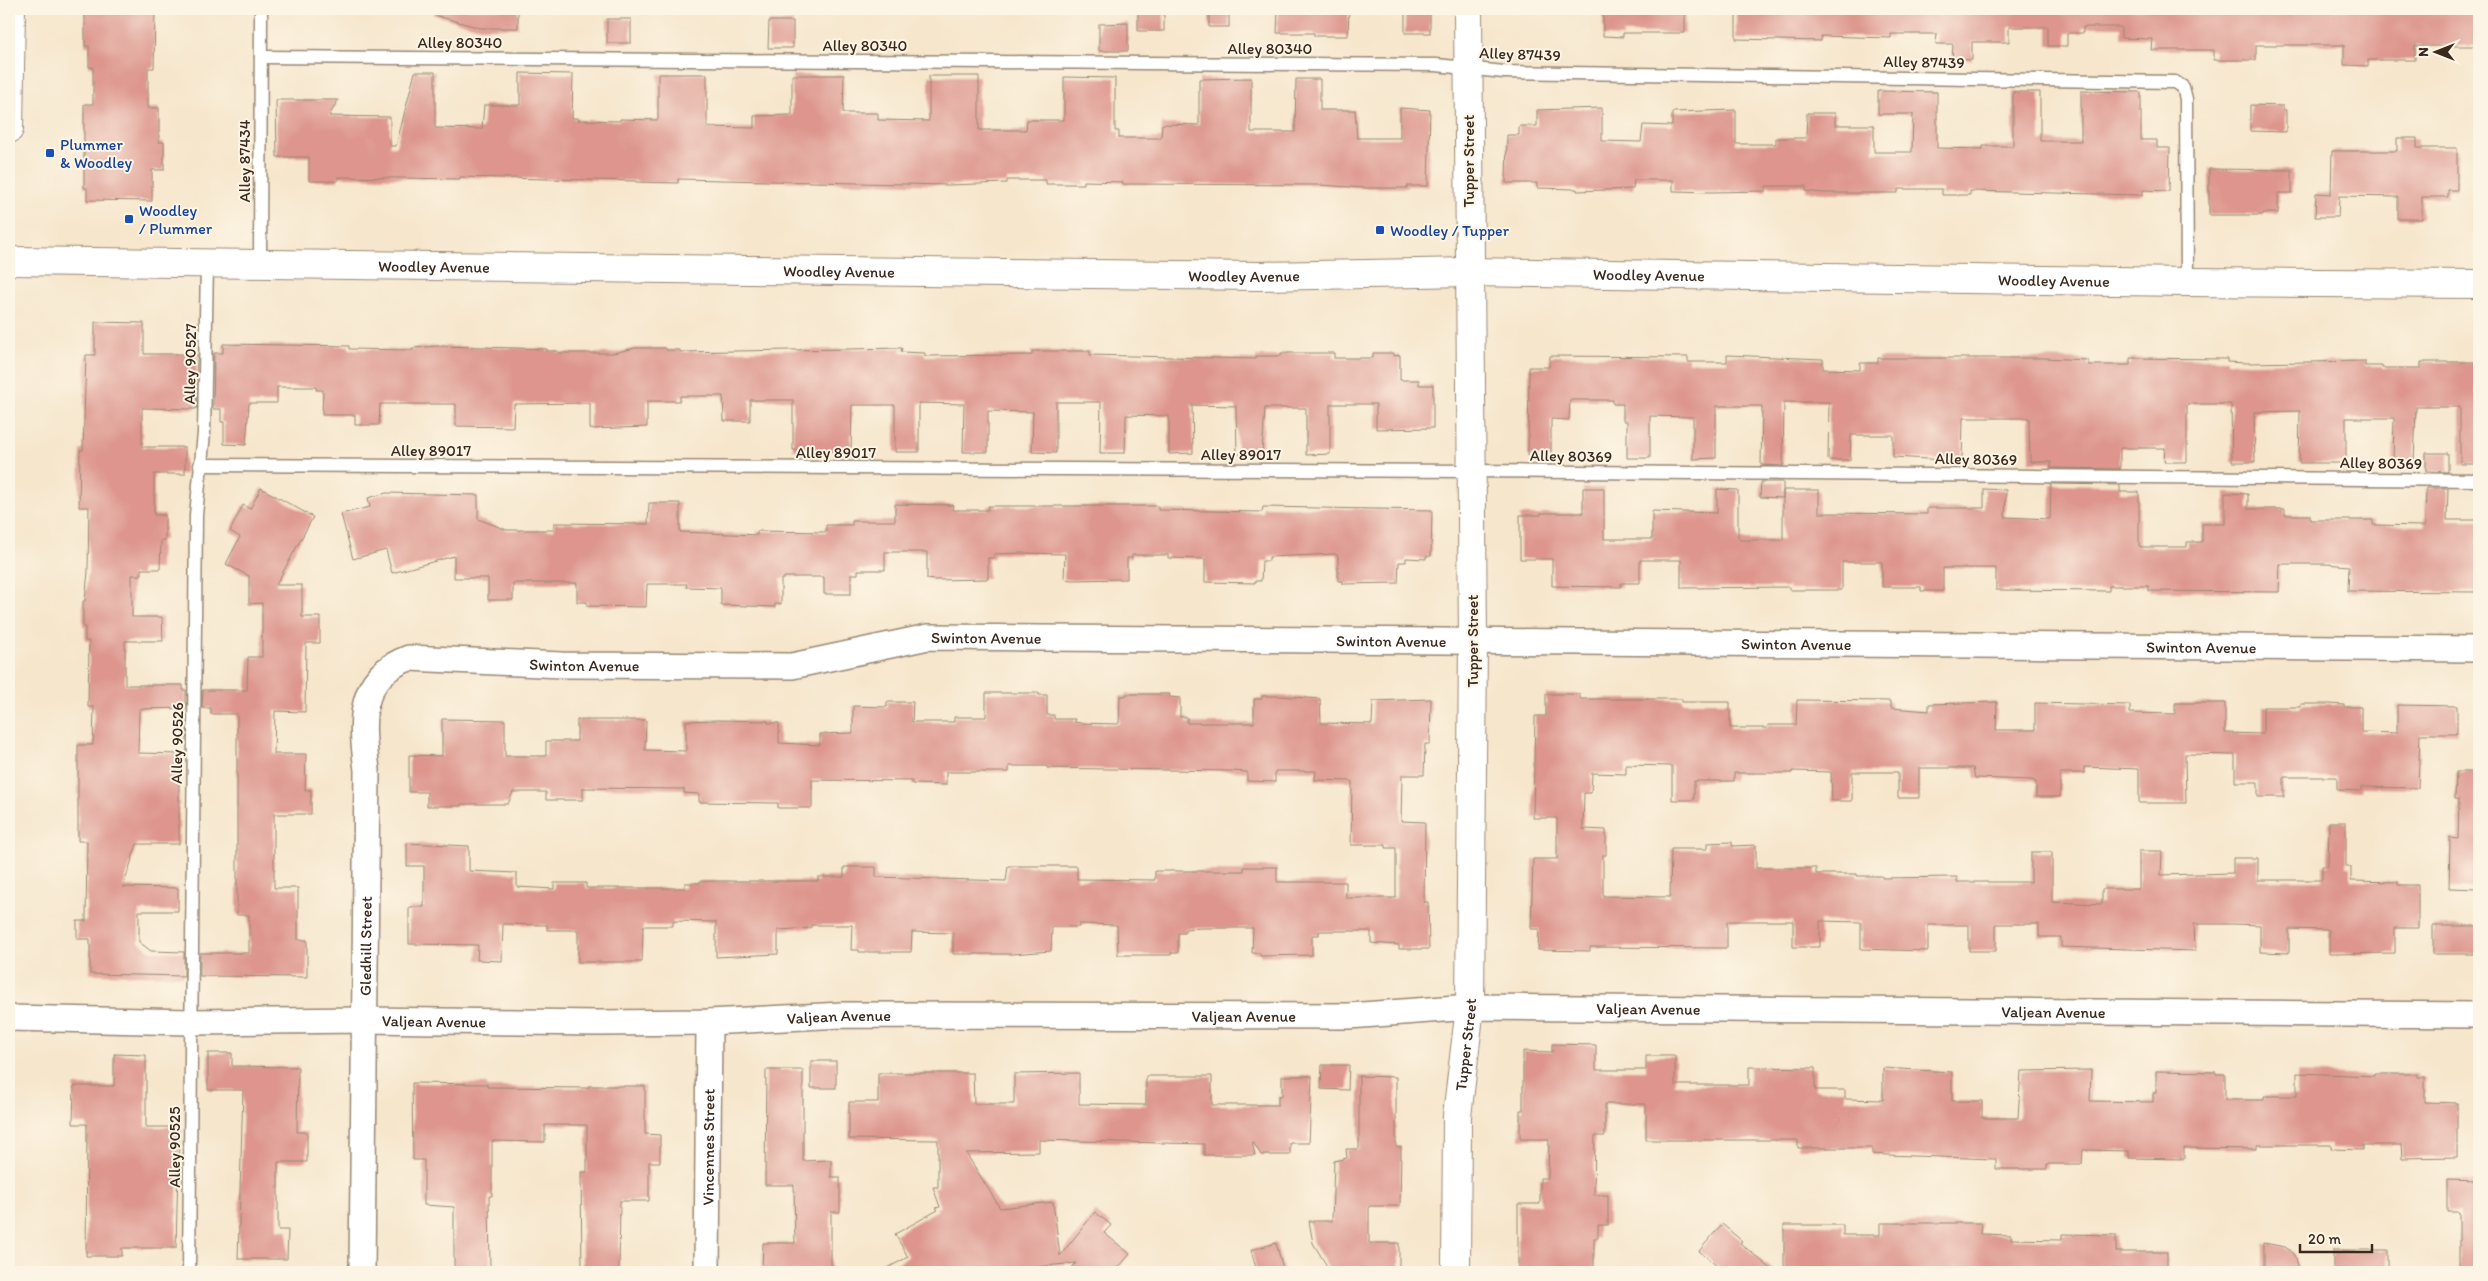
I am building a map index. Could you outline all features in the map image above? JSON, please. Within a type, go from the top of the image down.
[{"type":"main road","points":[[9,129],[11,9]]},
{"type":"main road","name":"Tupper Street","points":[[1456,1272],[1457,1116],[1470,1007],[1473,642],[1468,9]]},
{"type":"main road","name":"Woodley Avenue","points":[[9,261],[1258,276],[1469,272],[2479,284]]},
{"type":"street","name":"Swinton Avenue","points":[[374,682],[394,664],[409,658],[562,665],[792,666],[928,638],[2479,649]]},
{"type":"street","name":"Gledhill Street","points":[[362,1272],[367,770],[362,714],[366,698],[374,682]]},
{"type":"street","name":"Valjean Avenue","points":[[9,1018],[191,1022],[364,1020],[598,1023],[709,1022],[842,1015],[1349,1016],[1470,1007],[2479,1015]]},
{"type":"street","name":"Vincennes Street","points":[[707,1272],[709,1022]]},
{"type":"lane","name":"Alley 87434","points":[[260,264],[261,9]]},
{"type":"lane","name":"Alley 80340","points":[[261,57],[1436,65],[1468,68]]},
{"type":"lane","name":"Alley 87439","points":[[1468,68],[1514,72],[2175,82],[2183,87],[2186,99],[2187,282]]},
{"type":"lane","name":"Alley 90527","points":[[200,465],[204,433],[207,263]]},
{"type":"lane","name":"Alley 89017","points":[[200,465],[1472,471]]},
{"type":"lane","name":"Alley 90526","points":[[191,1022],[196,515],[200,465]]},
{"type":"lane","name":"Alley 80369","points":[[1472,471],[2479,480]]},
{"type":"lane","name":"Alley 90525","points":[[189,1272],[191,1022]]},
{"type":"building","points":[[85,9],[155,9],[154,68],[148,68],[148,108],[159,108],[159,142],[164,142],[164,170],[152,170],[152,201],[87,200],[87,188],[84,188],[84,104],[93,104],[93,67],[89,67],[89,46],[85,46]]},
{"type":"building","points":[[434,9],[518,9],[518,28],[480,28],[434,15]]},
{"type":"building","points":[[1138,9],[1164,9],[1164,31],[1138,31]]},
{"type":"building","points":[[1209,9],[1229,9],[1229,27],[1209,27]]},
{"type":"building","points":[[1278,9],[1349,9],[1348,36],[1314,36],[1314,33],[1277,33]]},
{"type":"building","points":[[1405,9],[1430,9],[1430,33],[1405,33]]},
{"type":"building","points":[[1603,9],[1685,9],[1685,33],[1623,33],[1623,37],[1603,36]]},
{"type":"building","points":[[1736,9],[2479,9],[2479,46],[2415,46],[2415,60],[2368,60],[2368,66],[2344,65],[2344,45],[2256,45],[2256,60],[2214,60],[2214,50],[2151,50],[2152,39],[2121,38],[2121,27],[2083,27],[2083,33],[2067,33],[2067,46],[2048,46],[2048,27],[2009,27],[2009,42],[1972,42],[1972,60],[1952,59],[1953,44],[1936,44],[1937,34],[1891,34],[1891,38],[1821,36],[1821,41],[1736,39]]},
{"type":"building","points":[[607,19],[631,19],[631,43],[607,43]]},
{"type":"building","points":[[769,21],[793,21],[793,48],[768,48]]},
{"type":"building","points":[[1128,23],[1128,51],[1099,51],[1099,24]]},
{"type":"building","points":[[415,72],[435,72],[435,128],[482,129],[484,105],[520,105],[520,73],[573,74],[572,118],[578,118],[578,120],[620,121],[620,119],[658,120],[658,74],[707,74],[707,127],[754,128],[754,116],[792,115],[792,75],[844,75],[843,113],[878,113],[878,120],[929,121],[929,76],[979,76],[979,130],[1026,130],[1027,120],[1064,120],[1064,77],[1115,78],[1115,131],[1119,131],[1119,138],[1161,138],[1162,124],[1199,125],[1199,79],[1251,78],[1251,132],[1295,132],[1296,79],[1320,79],[1320,110],[1355,110],[1357,138],[1400,138],[1400,108],[1430,110],[1428,186],[1365,188],[1320,185],[1123,184],[1123,182],[1084,181],[1084,184],[1046,184],[1046,180],[1007,180],[1007,183],[949,185],[678,179],[678,183],[460,177],[460,179],[338,177],[338,181],[309,181],[309,157],[277,157],[276,100],[338,100],[329,116],[390,117],[390,146],[396,146]]},
{"type":"building","points":[[1878,91],[1937,92],[1937,148],[1983,149],[1983,146],[2013,146],[2013,92],[2040,92],[2040,141],[2081,141],[2081,91],[2141,92],[2141,140],[2157,140],[2157,148],[2170,148],[2169,191],[2143,190],[2143,194],[2138,195],[1970,191],[1970,195],[1942,195],[1942,189],[1898,189],[1898,193],[1822,193],[1806,191],[1806,186],[1766,186],[1766,191],[1711,192],[1673,191],[1673,180],[1634,180],[1633,189],[1577,191],[1577,189],[1537,188],[1537,183],[1506,183],[1507,135],[1519,135],[1519,126],[1537,126],[1537,110],[1602,108],[1602,141],[1641,142],[1643,125],[1672,126],[1672,112],[1736,110],[1736,144],[1776,144],[1776,138],[1806,138],[1807,113],[1835,113],[1835,125],[1874,125],[1874,152],[1912,152],[1913,114],[1878,114]]},
{"type":"building","points":[[2250,105],[2283,106],[2283,110],[2286,110],[2286,132],[2250,131]]},
{"type":"building","points":[[2397,138],[2417,138],[2417,148],[2457,148],[2457,190],[2448,190],[2448,197],[2422,197],[2422,219],[2398,219],[2398,197],[2339,196],[2338,217],[2315,217],[2316,193],[2331,194],[2332,151],[2397,151]]},
{"type":"building","points":[[2209,169],[2292,170],[2292,193],[2278,193],[2278,213],[2263,213],[2263,215],[2209,215]]},
{"type":"building","points":[[95,322],[144,323],[144,354],[197,354],[196,409],[142,408],[142,447],[185,447],[185,474],[154,474],[154,515],[165,515],[165,540],[161,540],[160,569],[141,569],[141,575],[132,575],[132,617],[162,617],[163,641],[125,641],[125,685],[183,685],[183,690],[186,690],[186,708],[139,709],[138,753],[179,754],[179,844],[137,844],[123,887],[178,888],[178,911],[139,911],[139,942],[151,951],[184,952],[184,976],[90,974],[90,939],[77,939],[77,921],[86,921],[87,841],[78,841],[78,745],[93,745],[94,707],[88,707],[89,641],[85,641],[85,627],[83,627],[83,601],[85,601],[88,572],[89,507],[79,507],[80,450],[83,450],[86,355],[95,355]]},
{"type":"building","points":[[223,344],[349,346],[349,349],[413,350],[413,348],[437,346],[481,347],[547,349],[547,351],[558,351],[558,353],[613,353],[635,348],[666,348],[666,350],[680,350],[680,352],[902,348],[901,352],[925,353],[925,356],[1032,355],[1032,351],[1090,351],[1090,355],[1256,359],[1256,356],[1281,356],[1281,353],[1334,353],[1334,358],[1373,358],[1373,353],[1393,353],[1393,356],[1400,355],[1400,380],[1419,380],[1419,385],[1433,385],[1433,428],[1376,429],[1376,404],[1330,404],[1330,454],[1306,455],[1306,408],[1265,408],[1262,454],[1237,454],[1236,406],[1192,405],[1193,453],[1169,454],[1169,416],[1126,415],[1125,453],[1100,453],[1101,402],[1056,402],[1056,453],[1032,452],[1033,412],[988,411],[988,452],[963,452],[964,404],[919,403],[919,452],[895,452],[895,405],[852,405],[851,451],[793,450],[793,400],[750,400],[750,421],[724,421],[723,396],[680,396],[680,401],[647,401],[647,427],[590,429],[590,403],[514,404],[513,427],[456,426],[456,404],[380,404],[379,425],[355,425],[355,415],[322,415],[323,390],[316,390],[316,387],[277,387],[277,403],[249,403],[246,445],[224,444],[224,422],[221,422],[221,409],[213,409],[214,353],[223,353]]},
{"type":"building","points":[[1727,355],[1823,359],[1823,369],[1860,370],[1860,363],[1878,363],[1878,358],[2044,358],[2088,360],[2088,365],[2130,365],[2130,358],[2227,359],[2227,362],[2248,363],[2365,361],[2365,366],[2382,366],[2382,368],[2421,368],[2421,362],[2479,362],[2479,464],[2460,464],[2460,407],[2416,407],[2414,464],[2393,464],[2394,418],[2346,418],[2346,463],[2299,463],[2300,411],[2254,412],[2255,462],[2232,462],[2231,404],[2187,404],[2187,462],[2164,462],[2165,448],[2120,448],[2120,469],[2051,468],[2051,462],[2030,462],[2029,418],[1963,418],[1962,461],[1893,457],[1893,435],[1851,435],[1850,460],[1828,460],[1829,402],[1784,402],[1783,466],[1761,465],[1762,406],[1716,406],[1716,458],[1693,459],[1693,417],[1650,416],[1650,458],[1627,458],[1627,421],[1623,421],[1623,404],[1613,404],[1613,400],[1570,400],[1569,420],[1551,419],[1551,456],[1528,456],[1529,367],[1549,367],[1550,356],[1688,357],[1688,362],[1727,362]]},
{"type":"building","points":[[2426,453],[2448,453],[2448,472],[2426,471]]},
{"type":"building","points":[[1761,482],[1783,482],[1783,498],[1760,497]]},
{"type":"building","points":[[2051,484],[2120,485],[2120,492],[2139,492],[2139,546],[2143,547],[2187,547],[2187,542],[2202,542],[2202,524],[2225,524],[2225,493],[2248,494],[2248,509],[2285,509],[2285,515],[2310,515],[2310,520],[2373,520],[2373,525],[2425,526],[2426,488],[2448,488],[2447,520],[2479,520],[2479,592],[2348,591],[2349,566],[2326,564],[2280,564],[2279,592],[2149,591],[2149,586],[2109,586],[2109,591],[1996,590],[1996,568],[1943,568],[1943,591],[1921,591],[1921,587],[1882,587],[1882,562],[1842,562],[1842,590],[1789,590],[1789,587],[1681,588],[1681,560],[1640,560],[1640,583],[1621,583],[1621,587],[1552,586],[1552,559],[1520,559],[1520,515],[1583,513],[1583,488],[1604,488],[1604,539],[1652,539],[1652,511],[1717,513],[1717,489],[1738,490],[1738,536],[1740,540],[1783,540],[1783,490],[1819,490],[1819,513],[1927,514],[1927,508],[1984,508],[1984,489],[2006,490],[2005,517],[2050,519]]},
{"type":"building","points":[[261,488],[313,517],[276,585],[302,585],[302,617],[320,617],[320,643],[306,643],[305,712],[275,711],[274,754],[306,754],[305,790],[311,790],[311,814],[274,814],[274,888],[298,888],[298,940],[307,940],[307,977],[200,976],[200,953],[249,953],[249,915],[237,915],[237,714],[211,714],[211,708],[202,708],[203,690],[247,690],[248,657],[262,657],[262,603],[249,604],[249,576],[226,564],[240,537],[230,531],[243,505],[250,509]]},
{"type":"building","points":[[386,493],[478,495],[478,519],[507,530],[554,530],[554,523],[648,524],[649,503],[680,503],[680,532],[757,535],[757,531],[826,532],[826,525],[852,525],[852,521],[895,521],[895,504],[953,505],[952,510],[988,510],[988,506],[1158,506],[1158,510],[1262,512],[1263,507],[1432,510],[1431,556],[1426,556],[1426,559],[1406,558],[1406,562],[1399,562],[1398,583],[1343,584],[1343,581],[1338,581],[1338,556],[1336,554],[1269,557],[1269,561],[1262,561],[1261,581],[1255,581],[1255,583],[1205,582],[1205,559],[1168,558],[1168,555],[1132,555],[1132,558],[1127,558],[1127,579],[1064,579],[1065,554],[1021,553],[994,554],[994,558],[988,558],[988,579],[934,580],[927,579],[927,552],[885,552],[885,570],[858,570],[858,574],[851,574],[851,594],[824,594],[824,577],[784,577],[784,579],[781,579],[781,604],[775,604],[775,607],[721,605],[721,588],[686,587],[687,584],[647,584],[646,607],[587,606],[587,602],[577,602],[577,583],[513,583],[513,600],[488,600],[488,578],[454,578],[454,556],[392,573],[386,550],[353,559],[341,514],[370,507],[368,498]]},
{"type":"building","points":[[986,693],[1039,693],[1039,695],[1047,695],[1047,715],[1054,715],[1054,719],[1075,719],[1074,722],[1080,723],[1117,724],[1119,723],[1120,696],[1126,696],[1126,694],[1170,694],[1169,697],[1180,698],[1180,717],[1187,717],[1187,723],[1254,723],[1254,699],[1262,699],[1262,696],[1320,699],[1321,723],[1372,724],[1373,701],[1431,699],[1430,744],[1425,744],[1424,775],[1402,775],[1401,821],[1425,822],[1424,902],[1428,902],[1429,949],[1399,949],[1399,945],[1371,943],[1371,931],[1319,931],[1319,935],[1312,935],[1312,955],[1260,956],[1260,953],[1252,953],[1253,928],[1202,928],[1185,929],[1185,933],[1178,933],[1178,953],[1171,953],[1171,955],[1118,955],[1117,925],[1079,924],[1079,927],[1052,927],[1051,951],[1012,954],[953,954],[953,933],[912,932],[911,952],[859,952],[859,950],[851,950],[852,925],[811,925],[811,928],[778,930],[778,954],[716,957],[716,922],[673,921],[673,926],[643,926],[642,962],[578,962],[578,930],[547,930],[547,925],[503,924],[502,961],[477,960],[478,945],[409,944],[409,907],[424,907],[424,866],[407,866],[407,843],[469,846],[469,871],[517,873],[517,887],[554,889],[554,883],[586,883],[586,888],[685,888],[685,883],[700,883],[700,881],[818,881],[818,877],[844,877],[844,867],[876,867],[876,877],[1006,881],[1008,866],[1077,866],[1077,879],[1155,880],[1155,871],[1244,871],[1244,867],[1277,867],[1277,882],[1346,882],[1346,898],[1396,898],[1396,848],[1386,848],[1386,845],[1351,845],[1352,781],[1315,780],[1316,771],[1275,771],[1275,782],[1247,781],[1247,772],[1009,766],[1009,772],[946,772],[946,785],[912,784],[912,781],[812,780],[812,808],[778,808],[778,803],[699,802],[699,794],[684,793],[684,789],[583,788],[583,800],[546,800],[546,792],[513,792],[508,804],[461,804],[461,806],[427,806],[427,792],[409,792],[409,755],[442,756],[442,719],[505,720],[505,756],[546,756],[546,741],[577,741],[577,720],[646,720],[645,750],[686,751],[686,721],[716,720],[779,723],[779,743],[820,745],[820,734],[853,733],[853,706],[887,707],[887,702],[913,702],[912,722],[954,722],[954,717],[986,717]]},
{"type":"building","points":[[1546,694],[1580,694],[1580,699],[1682,699],[1682,702],[1730,702],[1730,728],[1767,728],[1768,725],[1796,725],[1797,700],[1891,701],[1891,708],[1929,711],[1929,704],[1997,702],[1996,730],[2035,730],[2035,703],[2130,705],[2130,713],[2175,714],[2175,703],[2225,703],[2225,733],[2263,734],[2263,707],[2301,707],[2301,704],[2329,704],[2344,705],[2344,707],[2361,707],[2361,732],[2397,733],[2397,705],[2457,706],[2457,734],[2420,734],[2418,788],[2361,787],[2361,791],[2337,790],[2337,777],[2284,777],[2284,797],[2258,797],[2258,782],[2235,782],[2235,755],[2185,754],[2186,803],[2139,803],[2139,769],[2084,767],[2084,773],[2060,773],[2060,797],[2036,797],[2036,782],[2032,780],[1975,778],[1973,768],[1919,768],[1919,798],[1898,798],[1898,772],[1852,772],[1852,801],[1832,801],[1831,772],[1792,771],[1792,773],[1734,773],[1734,781],[1694,781],[1694,800],[1672,800],[1672,766],[1626,765],[1626,774],[1592,773],[1591,793],[1584,793],[1583,829],[1606,830],[1606,855],[1603,855],[1603,896],[1670,897],[1671,849],[1707,849],[1707,843],[1732,842],[1732,846],[1756,845],[1756,868],[1816,868],[1816,874],[1857,874],[1857,876],[1882,876],[1882,878],[1957,877],[1957,882],[2031,882],[2031,852],[2052,852],[2052,902],[2102,904],[2102,889],[2139,889],[2139,851],[2162,851],[2161,875],[2233,873],[2233,858],[2258,858],[2258,880],[2322,880],[2322,866],[2328,866],[2329,822],[2346,822],[2346,867],[2351,867],[2351,881],[2398,882],[2398,885],[2418,885],[2418,928],[2395,928],[2395,953],[2329,954],[2329,930],[2289,929],[2289,953],[2260,952],[2260,925],[2233,924],[2194,924],[2195,951],[2061,947],[2061,937],[2039,937],[2039,924],[1996,924],[1996,951],[1969,951],[1969,925],[1928,925],[1928,951],[1861,949],[1861,922],[1820,921],[1820,947],[1793,947],[1793,921],[1727,921],[1727,948],[1590,947],[1590,951],[1538,950],[1539,929],[1531,929],[1533,859],[1557,859],[1557,818],[1533,818],[1535,716],[1546,716]]},
{"type":"building","points":[[2456,772],[2479,772],[2479,889],[2449,888],[2450,838],[2458,839],[2459,799],[2455,799]]},
{"type":"building","points":[[2433,926],[2479,926],[2479,954],[2433,954]]},
{"type":"building","points":[[1552,1044],[1596,1045],[1596,1070],[1646,1070],[1646,1056],[1675,1056],[1675,1085],[1749,1085],[1749,1067],[1815,1068],[1815,1090],[1845,1090],[1845,1099],[1883,1100],[1883,1068],[1952,1072],[1952,1101],[1982,1101],[1982,1118],[2018,1118],[2021,1071],[2091,1070],[2090,1101],[2153,1102],[2153,1093],[2156,1093],[2156,1071],[2216,1072],[2216,1074],[2225,1074],[2225,1100],[2264,1100],[2264,1096],[2297,1096],[2297,1073],[2375,1076],[2375,1074],[2418,1074],[2418,1077],[2425,1077],[2425,1102],[2457,1103],[2457,1157],[2402,1158],[2401,1145],[2363,1145],[2363,1150],[2331,1149],[2331,1145],[2257,1145],[2257,1149],[2184,1148],[2184,1159],[2129,1158],[2129,1151],[2083,1150],[2082,1164],[2047,1164],[2047,1169],[1996,1169],[1996,1159],[1872,1154],[1872,1148],[1798,1148],[1798,1140],[1646,1140],[1646,1104],[1605,1104],[1605,1136],[1595,1136],[1594,1195],[1608,1195],[1608,1225],[1598,1225],[1598,1238],[1594,1238],[1594,1272],[1518,1272],[1518,1204],[1540,1204],[1540,1178],[1548,1178],[1549,1139],[1520,1139],[1520,1110],[1523,1110],[1523,1051],[1552,1052]]},
{"type":"building","points":[[208,1053],[232,1053],[232,1066],[298,1067],[297,1132],[307,1132],[307,1162],[278,1162],[278,1230],[288,1230],[287,1259],[238,1259],[243,1090],[208,1090]]},
{"type":"building","points":[[114,1054],[146,1055],[146,1127],[179,1127],[176,1248],[122,1248],[122,1256],[86,1256],[87,1124],[73,1124],[74,1086],[114,1086]]},
{"type":"building","points":[[811,1061],[836,1061],[836,1088],[811,1088]]},
{"type":"building","points":[[1322,1065],[1349,1065],[1348,1090],[1321,1089]]},
{"type":"building","points":[[766,1070],[803,1070],[803,1161],[831,1160],[831,1177],[840,1177],[840,1212],[831,1212],[831,1272],[762,1272],[763,1243],[795,1243],[794,1185],[765,1185]]},
{"type":"building","points":[[878,1073],[973,1073],[974,1104],[1014,1104],[1014,1074],[1079,1073],[1079,1104],[1146,1105],[1146,1076],[1212,1076],[1212,1105],[1278,1105],[1278,1096],[1282,1096],[1282,1076],[1312,1076],[1309,1143],[1290,1143],[1290,1155],[1261,1155],[1253,1142],[1255,1155],[1204,1155],[1204,1144],[1039,1140],[1039,1152],[966,1153],[1000,1208],[1053,1202],[1060,1256],[1095,1212],[1111,1225],[1104,1233],[1130,1254],[1115,1272],[1068,1272],[1076,1263],[985,1272],[880,1272],[908,1257],[895,1234],[938,1210],[936,1208],[940,1207],[933,1187],[938,1187],[938,1140],[849,1139],[849,1102],[878,1102]]},
{"type":"building","points":[[1359,1076],[1396,1077],[1396,1147],[1401,1147],[1400,1206],[1369,1206],[1369,1243],[1399,1243],[1399,1272],[1330,1271],[1313,1243],[1309,1221],[1332,1221],[1334,1161],[1347,1158],[1346,1149],[1359,1149]]},
{"type":"building","points":[[412,1083],[487,1084],[487,1087],[588,1088],[588,1086],[645,1086],[645,1134],[660,1135],[660,1162],[649,1162],[649,1201],[620,1201],[619,1272],[582,1272],[581,1172],[587,1172],[587,1125],[545,1125],[545,1142],[492,1141],[492,1196],[489,1196],[490,1272],[454,1272],[454,1207],[424,1205],[424,1160],[413,1160]]},
{"type":"building","points":[[2447,1180],[2479,1181],[2479,1272],[2459,1272],[2459,1212],[2447,1212]]},
{"type":"building","points":[[1880,1223],[1981,1223],[1980,1234],[2011,1235],[2011,1239],[2062,1240],[2062,1234],[2116,1235],[2116,1252],[2167,1252],[2167,1272],[1784,1271],[1784,1225],[1843,1225],[1843,1235],[1880,1235]]},
{"type":"building","points":[[1722,1224],[1742,1241],[1740,1243],[1775,1272],[1724,1272],[1699,1251]]},
{"type":"building","points":[[1276,1243],[1284,1272],[1257,1272],[1251,1250]]},
{"type":"building","points":[[2264,1243],[2285,1247],[2291,1251],[2295,1255],[2300,1272],[2264,1272]]},
{"type":"building","points":[[2333,1250],[2388,1250],[2388,1272],[2333,1272]]},
{"type":"place","name":"Plummer & Woodley","points":[[50,153]]},
{"type":"place","name":"Woodley / Plummer","points":[[129,219]]},
{"type":"place","name":"Woodley / Tupper","points":[[1380,230]]}]
